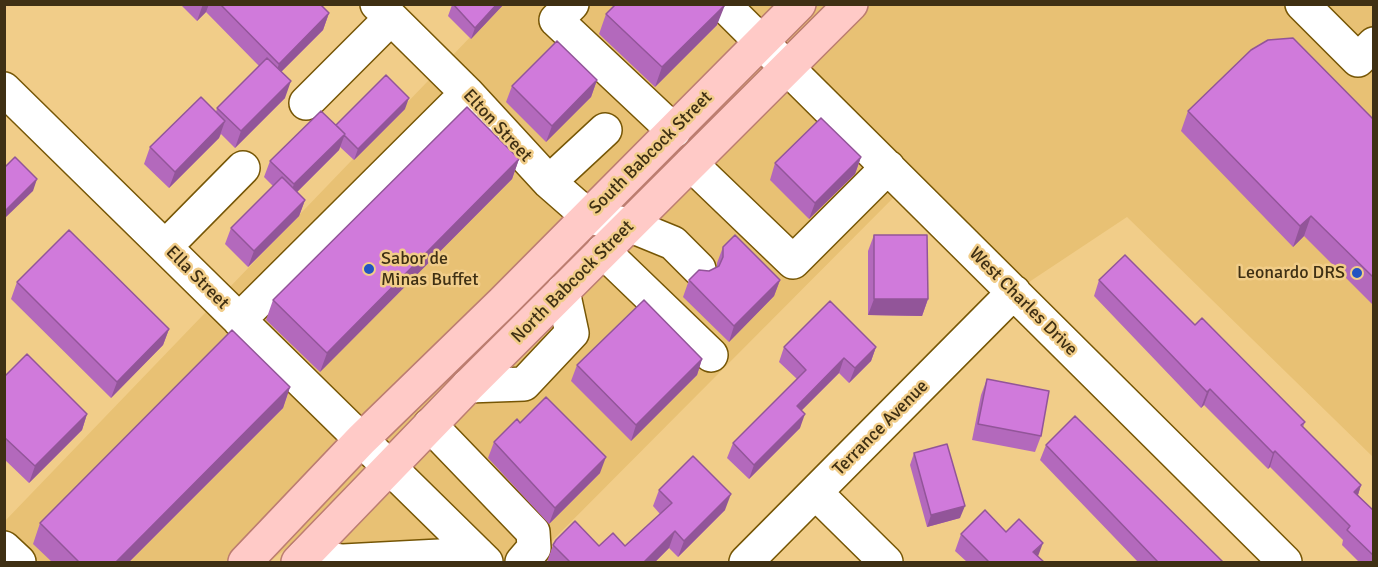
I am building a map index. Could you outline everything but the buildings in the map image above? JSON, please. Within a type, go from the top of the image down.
[{"type":"main road","name":"South Babcock Street","points":[[504,302],[799,4]]},
{"type":"main road","name":"North Babcock Street","points":[[301,559],[468,386],[850,4]]},
{"type":"main road","name":"North Babcock Street","points":[[245,562],[361,440],[504,302]]},
{"type":"street","points":[[572,4],[556,20],[674,131]]},
{"type":"street","name":"West Charles Drive","points":[[723,4],[1285,562]]},
{"type":"street","points":[[1302,4],[1368,60]]},
{"type":"street","points":[[306,103],[384,11]]},
{"type":"street","name":"Elton Street","points":[[384,11],[467,93],[549,182],[589,216],[629,225],[673,243],[699,269]]},
{"type":"street","name":"Ella Street","points":[[4,89],[482,558]]},
{"type":"street","points":[[239,320],[467,93]]},
{"type":"street","points":[[549,182],[605,130]]},
{"type":"street","points":[[691,164],[793,262],[888,167]]},
{"type":"street","points":[[165,247],[243,168]]},
{"type":"street","points":[[603,251],[711,355]]},
{"type":"street","name":"Terrance Avenue","points":[[746,562],[1014,292]]},
{"type":"street","points":[[430,425],[533,532],[534,548],[522,562]]},
{"type":"street","points":[[816,493],[886,562]]},
{"type":"street","points":[[4,548],[19,562]]},
{"type":"street","points":[[301,559],[343,561],[482,558]]},
{"type":"shaded area","points":[[501,5],[1373,5],[1373,457],[1127,217],[1014,292],[906,185],[531,562],[486,562],[389,468],[269,562],[5,562],[4,522]]},
{"type":"shaded area","points":[[389,485],[467,562],[314,562]]},
{"type":"place","name":"Sabor de Minas Buffet","points":[[369,269]]},
{"type":"place","name":"Leonardo DRS","points":[[1357,273]]}]
